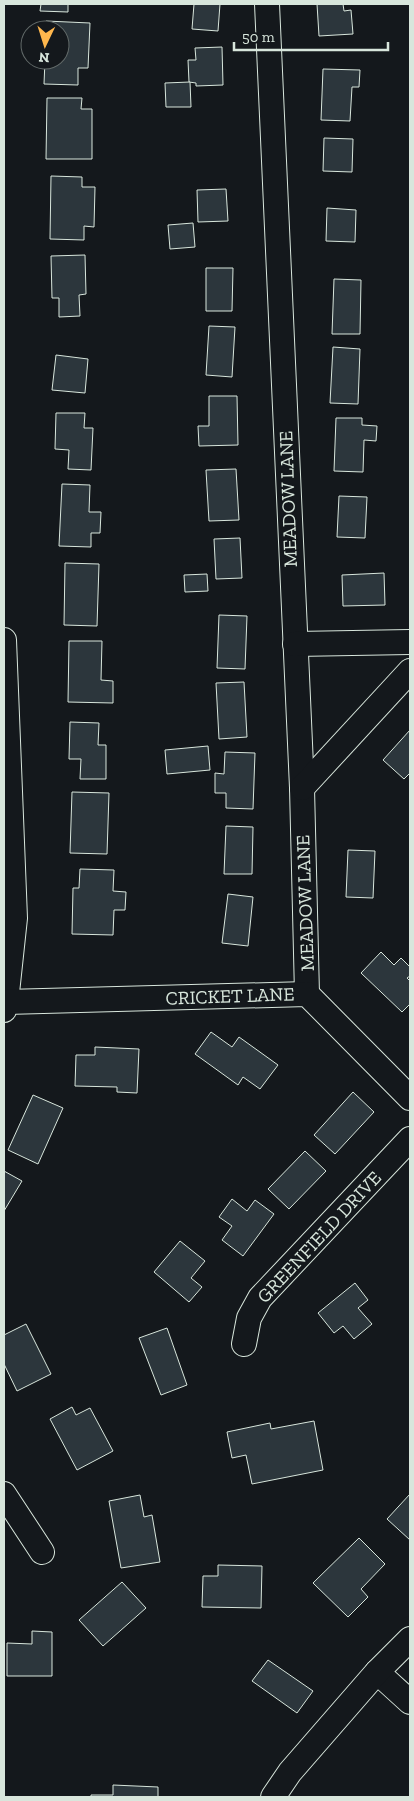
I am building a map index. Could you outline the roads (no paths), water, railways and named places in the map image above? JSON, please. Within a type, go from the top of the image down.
[{"type":"street","name":"MEADOW LANE","points":[[267,4],[302,788],[307,994]]},
{"type":"street","points":[[4,640],[15,918],[5,1006]]},
{"type":"street","points":[[295,644],[410,642]]},
{"type":"street","points":[[302,788],[410,671]]},
{"type":"street","name":"CRICKET LANE","points":[[5,1006],[307,994],[410,1098]]},
{"type":"street","name":"GREENFIELD DRIVE","points":[[244,1344],[249,1318],[260,1298],[410,1139]]},
{"type":"street","points":[[4,1494],[42,1552]]},
{"type":"street","points":[[273,1797],[290,1772],[377,1672],[410,1639]]},
{"type":"street","points":[[377,1672],[410,1702]]}]
